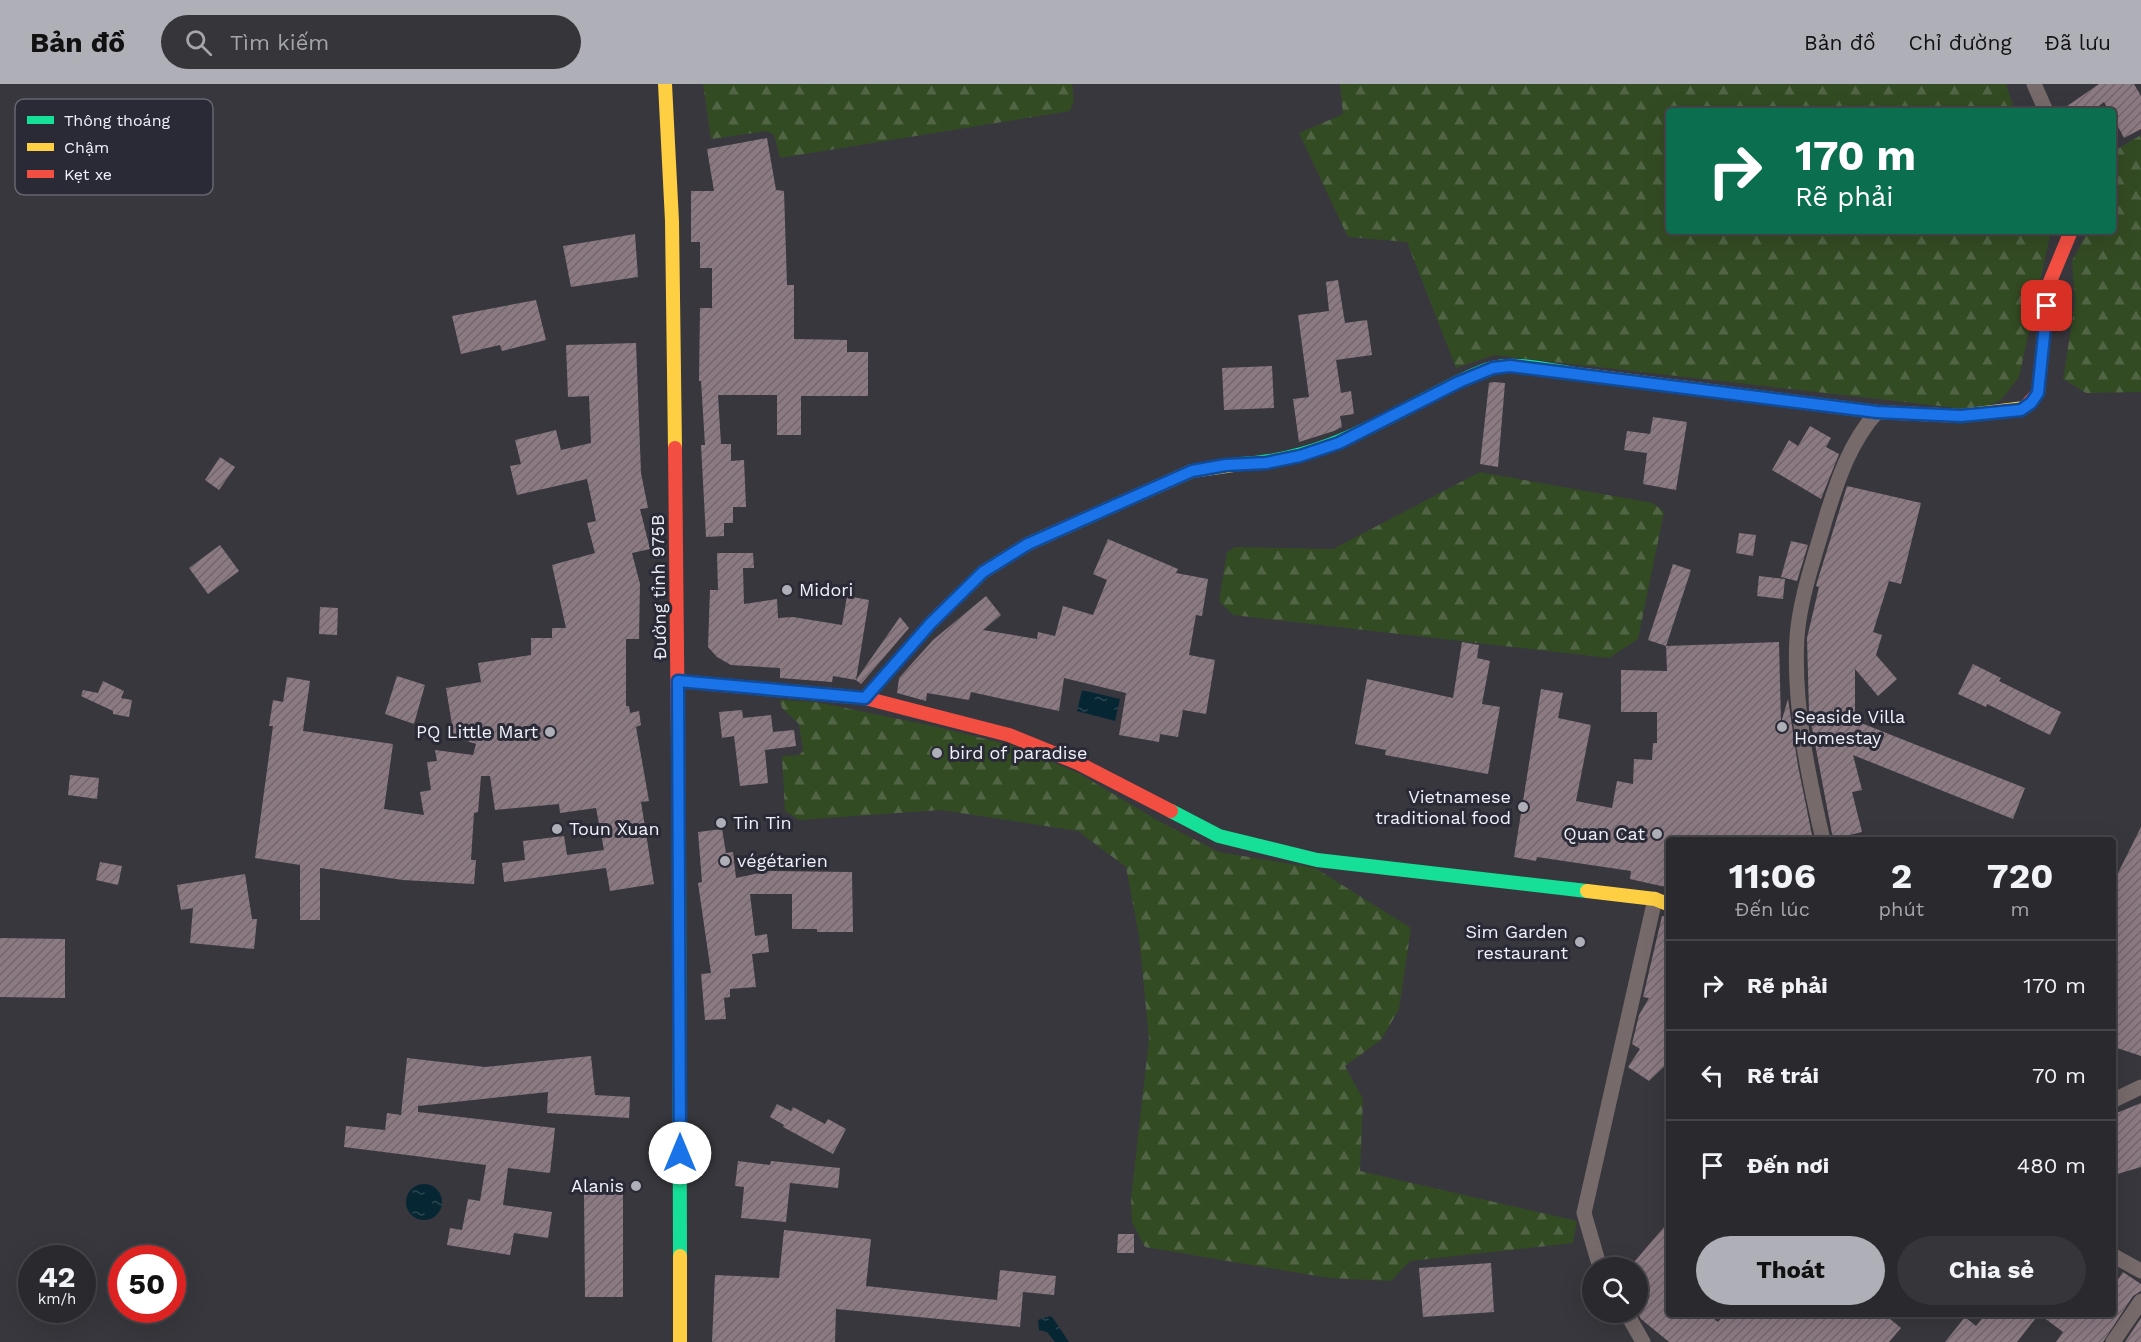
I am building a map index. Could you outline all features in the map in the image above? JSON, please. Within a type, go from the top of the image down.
[{"type":"street","name":"Đường tỉnh 975B","points":[[665,84],[672,221],[678,681],[680,1342]]},
{"type":"street","points":[[2034,84],[2045,108]]},
{"type":"street","points":[[865,698],[931,623],[983,572],[1028,544],[1192,471],[1226,465],[1266,463],[1300,456],[1339,443],[1459,382],[1493,368],[1510,366],[1877,412],[1961,416],[2021,410],[2031,403],[2038,393],[2049,284],[2070,234]]},
{"type":"street","points":[[1822,837],[1804,754],[1797,636],[1812,563],[1838,477],[1865,426],[1877,412]]},
{"type":"street","points":[[678,681],[865,698],[1009,735],[1078,763],[1219,836],[1317,860],[1662,902],[1584,1214],[1597,1257]]},
{"type":"street","points":[[2116,1099],[2141,1088]]},
{"type":"street","points":[[2116,1257],[2141,1272]]},
{"type":"street","points":[[2113,1342],[2141,1300]]},
{"type":"street","points":[[1632,1323],[1642,1342]]},
{"type":"green space","points":[[703,84],[1072,84],[1074,100],[1070,111],[780,158],[774,135],[767,131],[711,139]]},
{"type":"green space","points":[[1340,84],[2006,84],[2014,108],[1666,108],[1666,234],[2050,234],[2019,377],[2001,400],[1985,407],[1966,409],[1494,355],[1456,368],[1407,242],[1348,237],[1299,133],[1343,114]]},
{"type":"green space","points":[[2141,135],[2141,392],[2086,393],[2063,379],[2075,303],[2072,261],[2086,234],[2116,234],[2116,150]]},
{"type":"green space","points":[[1480,472],[1653,503],[1664,512],[1638,639],[1609,658],[1233,615],[1219,601],[1227,552],[1235,547],[1333,549]]},
{"type":"green space","points":[[780,700],[816,702],[933,726],[1014,746],[1078,773],[1157,820],[1219,852],[1315,868],[1411,928],[1399,1009],[1381,1040],[1345,1066],[1363,1099],[1360,1171],[1577,1221],[1573,1243],[1410,1261],[1391,1281],[1329,1278],[1145,1247],[1132,1222],[1131,1199],[1149,1039],[1139,936],[1126,867],[1078,831],[941,810],[799,820],[785,811],[782,756],[799,755],[803,751],[799,724],[782,708]]},
{"type":"water","points":[[1082,690],[1120,699],[1115,721],[1077,711]]},
{"type":"water","points":[[424,1184],[436,1190],[442,1202],[436,1214],[424,1220],[412,1214],[406,1202],[412,1190]]},
{"type":"water","points":[[1050,1316],[1069,1342],[1055,1342],[1047,1332],[1039,1330],[1038,1320]]},
{"type":"building","points":[[2099,84],[2134,84],[2141,96],[2141,129],[2124,138],[2116,123],[2116,108],[2107,108],[2104,102],[2096,108],[2064,108]]},
{"type":"building","points":[[767,138],[776,190],[784,191],[787,285],[794,285],[794,339],[847,340],[847,352],[868,352],[868,396],[801,396],[801,435],[777,435],[777,395],[718,395],[721,444],[731,444],[731,461],[744,460],[746,507],[733,507],[733,523],[724,523],[724,536],[706,537],[701,445],[705,445],[701,381],[699,381],[700,308],[712,308],[712,268],[700,268],[700,242],[691,242],[691,191],[714,191],[707,149]]},
{"type":"building","points":[[635,234],[638,277],[571,287],[563,246]]},
{"type":"building","points":[[1338,280],[1345,323],[1367,320],[1372,355],[1336,360],[1341,393],[1351,391],[1354,414],[1340,416],[1342,427],[1299,442],[1293,399],[1309,397],[1298,315],[1329,311],[1326,282]]},
{"type":"building","points":[[536,300],[546,340],[502,351],[500,345],[461,354],[452,316]]},
{"type":"building","points":[[636,343],[641,473],[648,508],[640,509],[650,549],[632,553],[640,584],[639,639],[626,639],[626,706],[629,706],[630,713],[639,711],[641,725],[636,727],[649,801],[641,802],[654,884],[610,891],[606,868],[504,882],[502,863],[525,860],[523,841],[564,836],[567,855],[604,850],[596,808],[560,813],[559,804],[495,810],[490,776],[481,776],[478,812],[474,813],[471,860],[476,860],[474,884],[403,880],[320,868],[320,920],[300,920],[300,865],[255,858],[273,726],[269,726],[273,700],[283,702],[287,677],[310,681],[303,731],[393,744],[384,809],[424,815],[420,792],[431,790],[427,762],[437,761],[435,750],[473,755],[476,744],[454,737],[446,688],[481,682],[478,663],[531,655],[531,638],[552,638],[552,628],[566,628],[552,565],[595,553],[587,523],[596,521],[587,479],[517,495],[510,466],[521,464],[515,440],[556,430],[561,450],[591,443],[589,396],[568,397],[566,345]]},
{"type":"building","points":[[1272,366],[1274,408],[1224,410],[1222,368]]},
{"type":"building","points":[[1489,383],[1505,383],[1498,467],[1480,464]]},
{"type":"building","points":[[1653,417],[1687,422],[1676,490],[1643,484],[1647,453],[1624,450],[1627,431],[1650,434]]},
{"type":"building","points":[[1810,426],[1831,438],[1826,447],[1839,454],[1821,499],[1772,470],[1789,440],[1798,446]]},
{"type":"building","points":[[220,457],[235,467],[219,490],[205,480]]},
{"type":"building","points":[[1847,486],[1921,503],[1901,584],[1889,581],[1873,632],[1882,635],[1876,655],[1897,679],[1878,696],[1855,669],[1855,715],[1851,719],[2025,788],[2013,819],[1853,755],[1862,790],[1852,792],[1862,832],[1833,837],[1809,712],[1807,638],[1819,587],[1816,586]]},
{"type":"building","points":[[1739,533],[1756,535],[1753,556],[1736,553]]},
{"type":"building","points":[[1108,539],[1178,569],[1176,573],[1208,579],[1202,616],[1196,615],[1189,655],[1215,660],[1206,714],[1183,710],[1178,737],[1160,734],[1159,742],[1119,735],[1126,693],[1064,678],[1059,711],[971,692],[969,700],[927,693],[926,701],[897,693],[899,678],[933,640],[986,596],[1001,615],[983,630],[1037,639],[1038,632],[1055,636],[1063,606],[1093,615],[1107,580],[1093,574]]},
{"type":"building","points":[[1791,541],[1808,545],[1797,581],[1781,577]]},
{"type":"building","points":[[220,545],[239,571],[208,594],[189,568]]},
{"type":"building","points":[[717,553],[753,553],[754,568],[743,568],[744,604],[777,599],[778,618],[793,617],[842,625],[847,596],[869,600],[856,680],[833,676],[832,682],[780,678],[780,668],[731,665],[717,657],[708,647],[710,590],[718,590]]},
{"type":"building","points":[[1673,564],[1691,570],[1666,646],[1648,640]]},
{"type":"building","points":[[1759,576],[1785,579],[1783,599],[1757,596]]},
{"type":"building","points":[[320,607],[338,608],[337,635],[319,634]]},
{"type":"building","points":[[900,617],[909,628],[861,684],[856,680]]},
{"type":"building","points":[[1462,642],[1479,645],[1477,658],[1490,661],[1482,704],[1500,707],[1488,774],[1385,755],[1386,750],[1355,744],[1367,679],[1453,698]]},
{"type":"building","points":[[1779,642],[1781,723],[1788,699],[1798,766],[1812,837],[1666,837],[1666,887],[1630,879],[1631,871],[1537,857],[1536,861],[1514,857],[1541,689],[1563,693],[1558,718],[1591,725],[1576,801],[1612,808],[1617,781],[1633,784],[1634,759],[1652,760],[1653,743],[1657,743],[1657,712],[1621,712],[1621,670],[1667,671],[1666,646]]},
{"type":"building","points":[[1973,664],[2001,678],[1999,681],[2061,712],[2050,735],[1987,704],[1986,707],[1958,694]]},
{"type":"building","points":[[397,676],[425,685],[414,724],[385,714]]},
{"type":"building","points":[[103,681],[124,691],[121,698],[132,700],[129,717],[113,714],[113,711],[81,696],[83,690],[98,693]]},
{"type":"building","points":[[742,710],[743,718],[771,715],[773,732],[794,730],[796,746],[765,750],[768,783],[740,786],[734,736],[722,738],[719,712]]},
{"type":"building","points":[[70,775],[99,778],[97,799],[68,795]]},
{"type":"building","points":[[2141,827],[2141,1056],[2116,1048],[2116,877]]},
{"type":"building","points":[[722,829],[726,853],[733,852],[736,878],[768,871],[852,872],[853,932],[792,929],[792,894],[750,894],[755,936],[767,934],[769,952],[752,954],[756,987],[730,989],[730,997],[724,998],[726,1019],[705,1020],[701,974],[711,973],[698,883],[702,882],[698,832]]},
{"type":"building","points":[[100,862],[122,866],[118,885],[96,880]]},
{"type":"building","points":[[245,874],[252,919],[257,919],[254,949],[190,943],[193,908],[181,910],[177,885]]},
{"type":"building","points":[[1662,916],[1666,916],[1666,1065],[1649,1081],[1628,1067],[1640,1049],[1632,1044],[1639,1015],[1649,998],[1643,997]]},
{"type":"building","points":[[0,938],[65,939],[65,998],[0,997]]},
{"type":"building","points":[[591,1056],[595,1095],[630,1097],[629,1118],[547,1113],[548,1092],[418,1106],[418,1112],[555,1128],[550,1173],[508,1168],[503,1205],[552,1212],[548,1238],[514,1233],[510,1255],[447,1245],[450,1228],[462,1230],[468,1199],[480,1201],[486,1165],[344,1147],[346,1126],[385,1130],[387,1113],[401,1115],[407,1058],[485,1067]]},
{"type":"building","points":[[2141,1103],[2141,1167],[2116,1174],[2116,1113]]},
{"type":"building","points":[[777,1104],[791,1111],[793,1107],[825,1124],[828,1119],[846,1129],[833,1154],[783,1127],[784,1125],[770,1117]]},
{"type":"building","points":[[738,1161],[770,1165],[771,1161],[840,1168],[838,1188],[790,1183],[786,1222],[741,1218],[744,1187],[735,1186]]},
{"type":"building","points":[[584,1192],[623,1192],[623,1297],[585,1297]]},
{"type":"building","points":[[1666,1225],[1666,1317],[1712,1317],[1718,1322],[1722,1317],[1888,1317],[1901,1328],[1889,1342],[1669,1342],[1646,1323],[1648,1323],[1648,1257],[1638,1257]]},
{"type":"building","points":[[784,1230],[871,1239],[866,1286],[997,1300],[1000,1270],[1056,1276],[1054,1295],[1023,1292],[1020,1327],[836,1309],[835,1342],[712,1342],[715,1275],[779,1278]]},
{"type":"building","points":[[1118,1234],[1134,1234],[1134,1253],[1117,1253]]},
{"type":"building","points":[[1491,1263],[1494,1312],[1423,1317],[1419,1268]]},
{"type":"building","points":[[2123,1272],[2141,1284],[2141,1291],[2133,1296],[2103,1342],[2056,1342],[2063,1332],[2043,1317],[2116,1317],[2116,1282]]},
{"type":"building","points":[[1965,1317],[1976,1326],[1984,1317],[2037,1317],[2017,1342],[1945,1342]]},
{"type":"building","points":[[2141,1318],[2141,1342],[2125,1342]]},
{"type":"traffic: fast","points":[[1240,464],[1266,462],[1314,451],[1358,433],[1466,378],[1492,368],[1526,366],[1584,375]]},
{"type":"traffic: fast","points":[[1171,811],[1219,836],[1317,860],[1587,891]]},
{"type":"traffic: fast","points":[[679,848],[680,1256]]},
{"type":"traffic: slow","points":[[665,84],[672,221],[675,448]]},
{"type":"traffic: slow","points":[[1584,375],[1877,412],[1961,416],[2024,408]]},
{"type":"traffic: slow","points":[[865,698],[931,623],[983,572],[1028,544],[1192,471],[1240,464]]},
{"type":"traffic: slow","points":[[1587,891],[1655,899],[1666,903]]},
{"type":"traffic: slow","points":[[680,1256],[680,1342]]},
{"type":"traffic: jam","points":[[2024,408],[2038,393],[2049,284],[2070,234]]},
{"type":"traffic: jam","points":[[675,448],[679,848]]},
{"type":"traffic: jam","points":[[678,681],[865,698],[1009,735],[1078,763],[1171,811]]},
{"type":"place","name":"Midori","points":[[787,590]]},
{"type":"place","name":"Seaside Villa Homestay","points":[[1782,727]]},
{"type":"place","name":"PQ Little Mart","points":[[550,732]]},
{"type":"place","name":"bird of paradise","points":[[937,753]]},
{"type":"place","name":"Vietnamese traditional food","points":[[1523,807]]},
{"type":"place","name":"Tin Tin","points":[[721,823]]},
{"type":"place","name":"Toun Xuan","points":[[557,829]]},
{"type":"place","name":"Quan Cat","points":[[1657,834]]},
{"type":"place","name":"végétarien","points":[[725,861]]},
{"type":"place","name":"Sim Garden restaurant","points":[[1580,942]]},
{"type":"place","name":"Alanis","points":[[636,1186]]},
{"type":"route","points":[[680,1153],[678,681],[865,698],[931,623],[983,572],[1028,544],[1192,471],[1226,465],[1266,463],[1300,456],[1339,443],[1459,382],[1493,368],[1510,366],[1877,412],[1961,416],[2021,410],[2031,403],[2038,393],[2047,306]]}]
